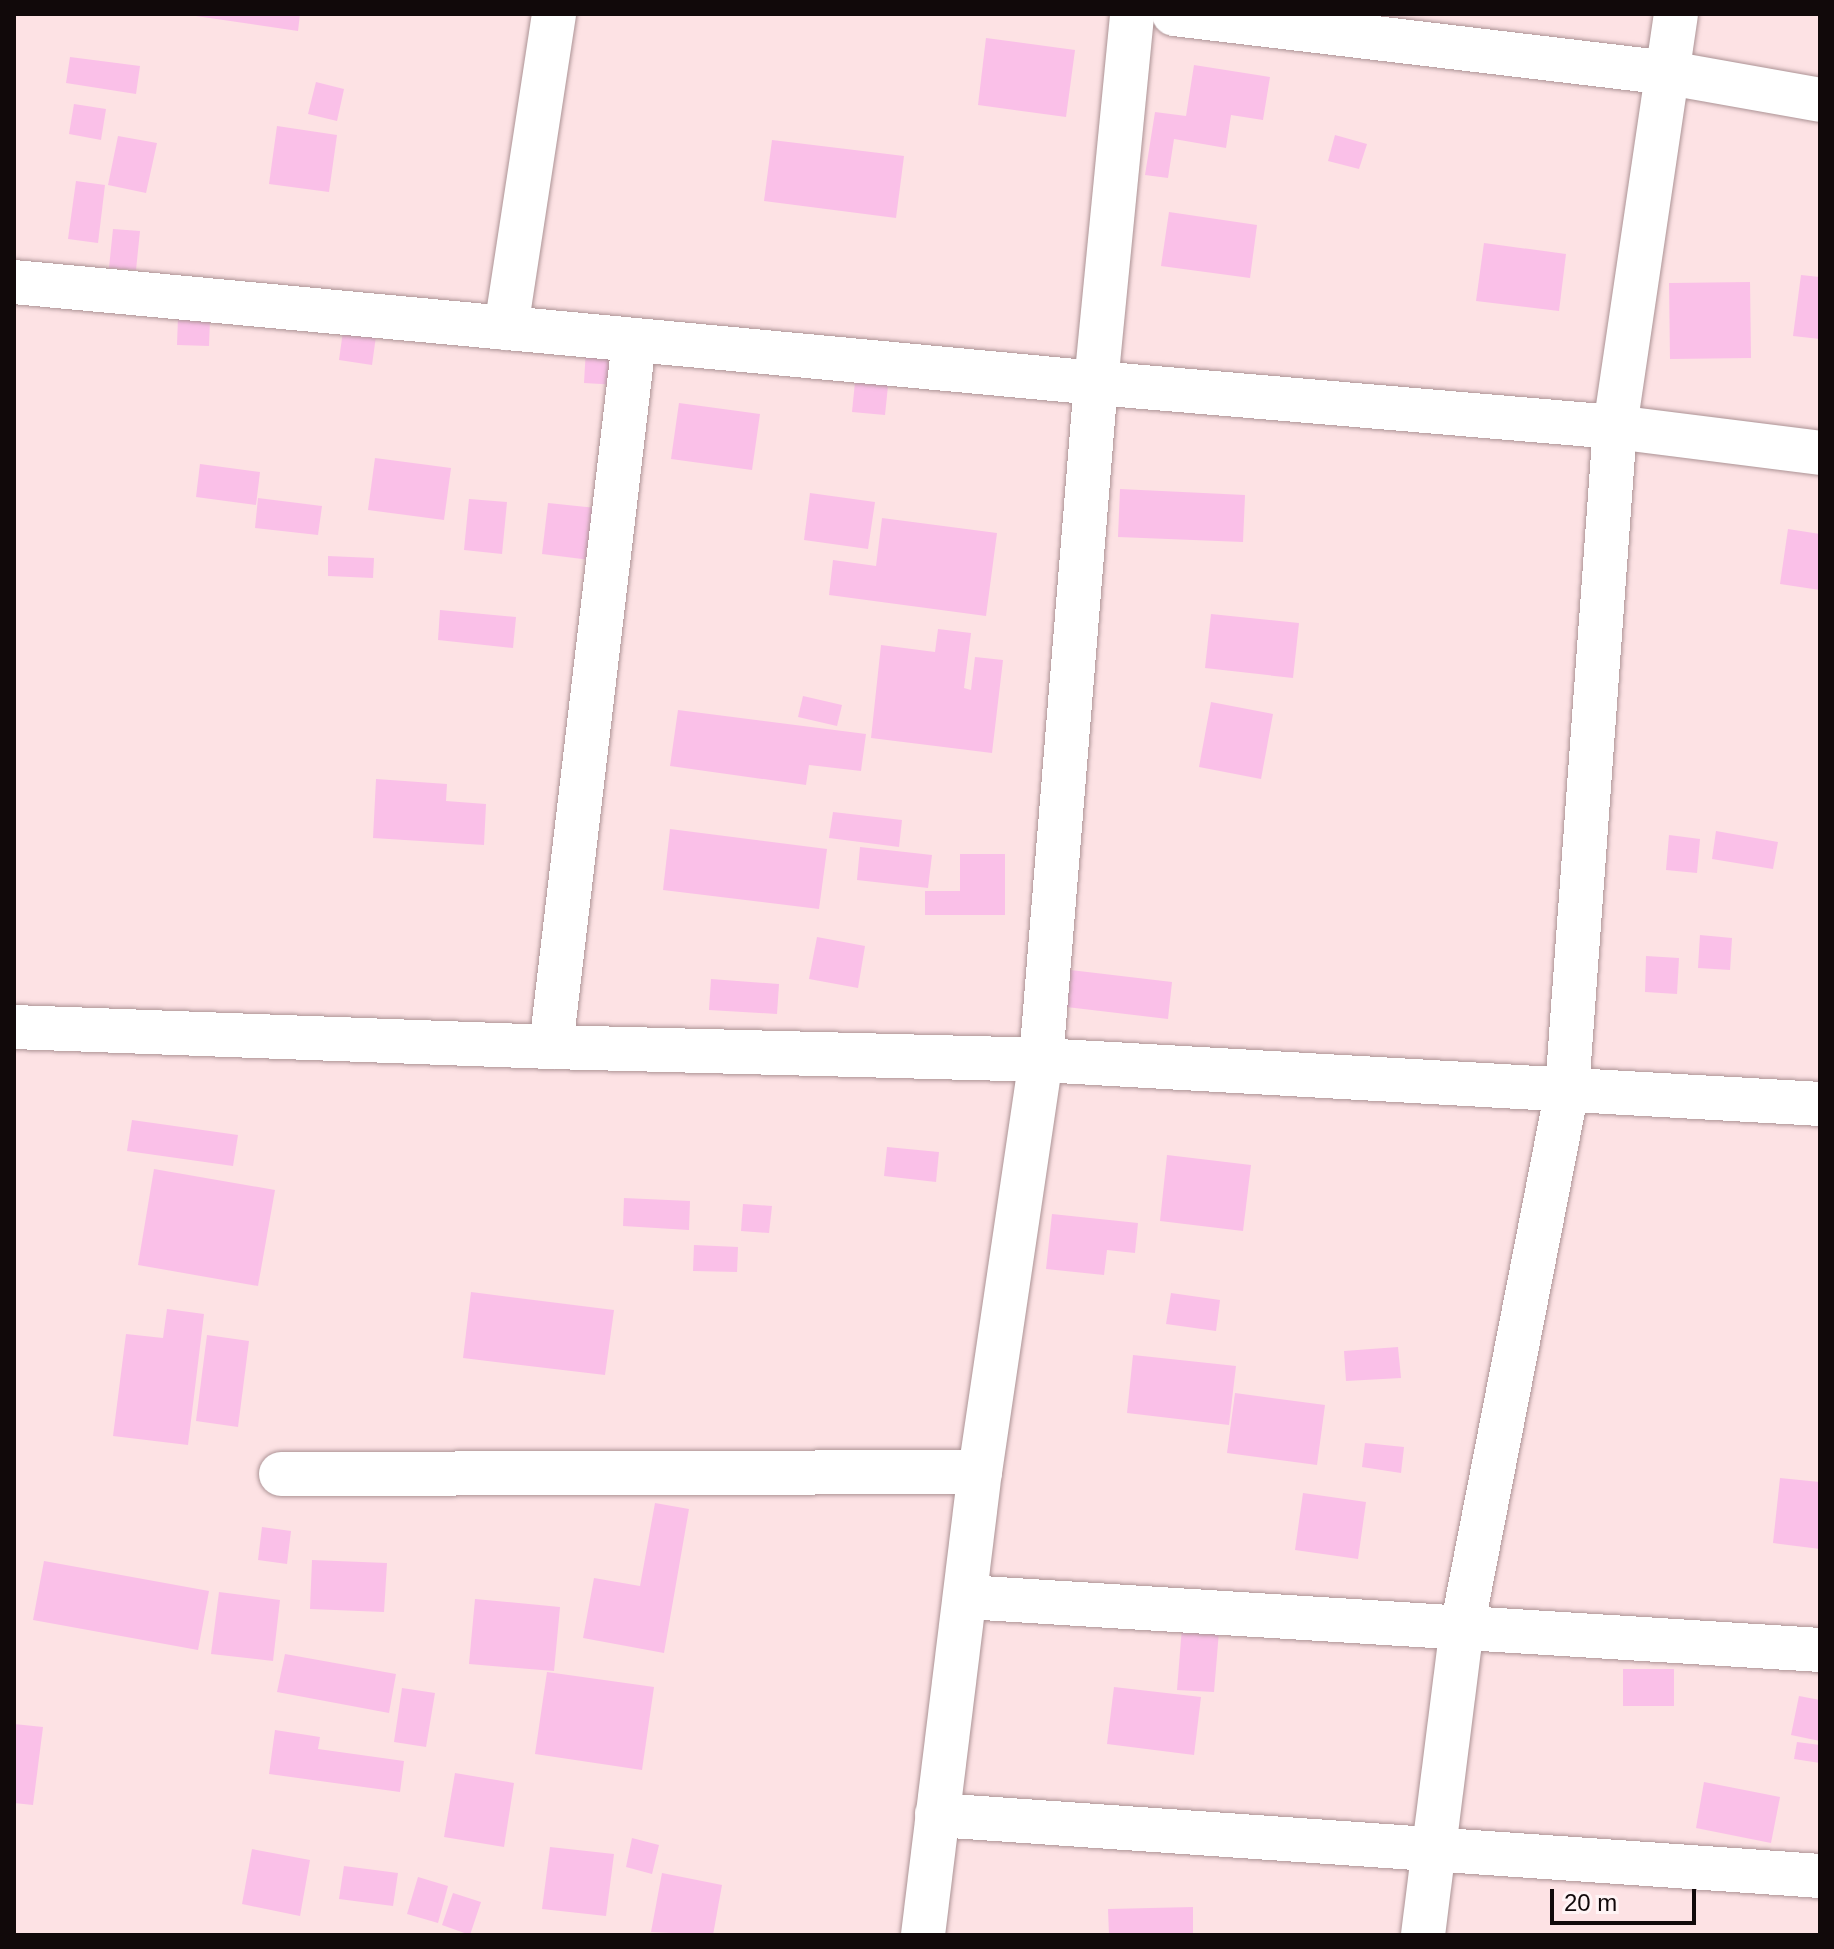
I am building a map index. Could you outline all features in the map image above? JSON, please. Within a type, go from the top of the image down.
[{"type":"street","points":[[506,328],[554,14]]},
{"type":"street","points":[[923,1935],[980,1472],[1041,1060],[1096,383],[1132,14]]},
{"type":"street","points":[[1174,14],[1669,73],[1820,100]]},
{"type":"street","points":[[1423,1935],[1462,1628],[1567,1090],[1615,427],[1676,14]]},
{"type":"street","points":[[14,282],[1096,383],[1615,427],[1820,453]]},
{"type":"street","points":[[551,1047],[634,341]]},
{"type":"street","points":[[14,1027],[551,1047],[1041,1060],[1820,1104]]},
{"type":"street","points":[[281,1474],[980,1472]]},
{"type":"street","points":[[966,1597],[1820,1650]]},
{"type":"street","points":[[937,1815],[1820,1876]]},
{"type":"building","points":[[182,14],[300,14],[298,31]]},
{"type":"building","points":[[986,38],[1075,50],[1066,117],[978,105]]},
{"type":"building","points":[[70,57],[140,66],[136,94],[66,83]]},
{"type":"building","points":[[1194,65],[1270,77],[1263,120],[1231,115],[1226,148],[1174,139],[1168,178],[1145,175],[1155,112],[1186,116]]},
{"type":"building","points":[[316,82],[344,89],[337,121],[308,114]]},
{"type":"building","points":[[74,104],[106,109],[101,140],[69,134]]},
{"type":"building","points":[[277,126],[337,135],[329,192],[269,184]]},
{"type":"building","points":[[1335,135],[1367,144],[1359,169],[1328,161]]},
{"type":"building","points":[[118,136],[157,143],[146,193],[108,185]]},
{"type":"building","points":[[772,140],[904,156],[896,218],[764,201]]},
{"type":"building","points":[[76,181],[105,185],[98,243],[68,239]]},
{"type":"building","points":[[1169,212],[1257,225],[1250,278],[1161,266]]},
{"type":"building","points":[[113,229],[140,231],[136,270],[109,268]]},
{"type":"building","points":[[1484,243],[1566,254],[1559,311],[1476,301]]},
{"type":"building","points":[[1801,275],[1820,277],[1820,339],[1793,336]]},
{"type":"building","points":[[1750,282],[1751,358],[1670,359],[1669,283]]},
{"type":"building","points":[[178,318],[210,319],[209,346],[177,345]]},
{"type":"building","points":[[343,331],[376,336],[372,365],[339,360]]},
{"type":"building","points":[[586,349],[619,351],[618,385],[584,383]]},
{"type":"building","points":[[856,372],[889,376],[885,415],[852,412]]},
{"type":"building","points":[[679,403],[760,414],[752,470],[671,459]]},
{"type":"building","points":[[375,458],[451,468],[444,520],[368,510]]},
{"type":"building","points":[[200,464],[260,472],[256,505],[196,497]]},
{"type":"building","points":[[1120,489],[1245,495],[1243,542],[1118,537]]},
{"type":"building","points":[[810,493],[875,502],[868,549],[804,540]]},
{"type":"building","points":[[258,498],[322,506],[318,535],[255,528]]},
{"type":"building","points":[[469,499],[507,502],[502,554],[464,550]]},
{"type":"building","points":[[548,503],[596,508],[590,560],[542,554]]},
{"type":"building","points":[[882,518],[997,533],[986,616],[829,595],[833,560],[876,566]]},
{"type":"building","points":[[1788,529],[1820,534],[1820,590],[1780,584]]},
{"type":"building","points":[[328,556],[374,558],[373,578],[328,576]]},
{"type":"building","points":[[440,610],[516,617],[513,648],[438,640]]},
{"type":"building","points":[[1211,614],[1299,623],[1293,678],[1205,668]]},
{"type":"building","points":[[938,629],[971,633],[964,688],[971,690],[975,657],[1003,660],[992,753],[871,738],[881,645],[935,652]]},
{"type":"building","points":[[803,696],[842,705],[837,726],[798,717]]},
{"type":"building","points":[[1211,702],[1273,714],[1261,779],[1199,767]]},
{"type":"building","points":[[678,710],[866,734],[861,771],[809,765],[806,785],[670,766]]},
{"type":"building","points":[[376,779],[447,784],[446,801],[486,804],[484,845],[373,838]]},
{"type":"building","points":[[833,812],[902,820],[899,847],[829,838]]},
{"type":"building","points":[[670,829],[827,849],[819,909],[663,890]]},
{"type":"building","points":[[1716,831],[1778,842],[1773,869],[1712,859]]},
{"type":"building","points":[[1669,835],[1700,839],[1697,873],[1666,870]]},
{"type":"building","points":[[860,847],[932,855],[928,888],[857,880]]},
{"type":"building","points":[[960,854],[1005,854],[1005,915],[925,915],[925,891],[960,891]]},
{"type":"building","points":[[1700,935],[1732,938],[1730,970],[1698,968]]},
{"type":"building","points":[[817,937],[865,946],[858,988],[809,979]]},
{"type":"building","points":[[1646,956],[1679,958],[1677,994],[1645,992]]},
{"type":"building","points":[[1062,969],[1172,982],[1168,1019],[1058,1006]]},
{"type":"building","points":[[711,979],[779,984],[777,1014],[709,1010]]},
{"type":"building","points":[[132,1120],[238,1135],[233,1166],[127,1151]]},
{"type":"building","points":[[887,1147],[939,1152],[936,1182],[884,1176]]},
{"type":"building","points":[[1167,1155],[1251,1165],[1243,1231],[1160,1221]]},
{"type":"building","points":[[154,1169],[275,1190],[258,1286],[138,1265]]},
{"type":"building","points":[[624,1198],[690,1201],[689,1230],[623,1226]]},
{"type":"building","points":[[743,1204],[772,1206],[769,1233],[741,1231]]},
{"type":"building","points":[[1052,1214],[1138,1223],[1135,1253],[1107,1250],[1104,1275],[1046,1269]]},
{"type":"building","points":[[694,1245],[738,1247],[737,1272],[693,1271]]},
{"type":"building","points":[[471,1292],[614,1310],[605,1375],[463,1358]]},
{"type":"building","points":[[1171,1293],[1220,1300],[1216,1331],[1166,1324]]},
{"type":"building","points":[[167,1309],[204,1314],[188,1445],[113,1436],[126,1334],[163,1338]]},
{"type":"building","points":[[207,1335],[249,1341],[238,1427],[196,1421]]},
{"type":"building","points":[[1398,1347],[1401,1378],[1346,1381],[1344,1351]]},
{"type":"building","points":[[1133,1355],[1236,1366],[1229,1425],[1127,1413]]},
{"type":"building","points":[[1235,1393],[1325,1405],[1317,1465],[1227,1453]]},
{"type":"building","points":[[1365,1443],[1404,1447],[1401,1473],[1362,1467]]},
{"type":"building","points":[[1780,1478],[1820,1482],[1820,1549],[1773,1543]]},
{"type":"building","points":[[1303,1493],[1366,1502],[1358,1559],[1295,1550]]},
{"type":"building","points":[[655,1503],[689,1509],[664,1653],[583,1638],[594,1578],[640,1586]]},
{"type":"building","points":[[262,1527],[291,1531],[287,1564],[258,1560]]},
{"type":"building","points":[[312,1560],[387,1563],[384,1612],[310,1609]]},
{"type":"building","points":[[44,1561],[209,1591],[198,1650],[33,1620]]},
{"type":"building","points":[[219,1592],[280,1600],[273,1661],[211,1654]]},
{"type":"building","points":[[475,1599],[560,1607],[554,1671],[469,1664]]},
{"type":"building","points":[[1182,1627],[1219,1631],[1214,1692],[1177,1690]]},
{"type":"building","points":[[285,1654],[396,1674],[389,1713],[277,1692]]},
{"type":"building","points":[[1623,1669],[1674,1669],[1674,1706],[1623,1706]]},
{"type":"building","points":[[547,1672],[654,1687],[642,1770],[535,1754]]},
{"type":"building","points":[[1114,1687],[1201,1697],[1194,1755],[1107,1744]]},
{"type":"building","points":[[402,1688],[435,1693],[426,1747],[394,1742]]},
{"type":"building","points":[[1799,1696],[1820,1700],[1820,1741],[1791,1735]]},
{"type":"building","points":[[14,1724],[43,1727],[33,1805],[14,1803]]},
{"type":"building","points":[[275,1730],[320,1737],[318,1749],[404,1761],[400,1792],[269,1774]]},
{"type":"building","points":[[1797,1742],[1820,1745],[1820,1763],[1794,1759]]},
{"type":"building","points":[[455,1773],[514,1783],[504,1847],[444,1837]]},
{"type":"building","points":[[1704,1782],[1780,1797],[1771,1843],[1696,1828]]},
{"type":"building","points":[[632,1838],[659,1845],[652,1874],[626,1867]]},
{"type":"building","points":[[550,1847],[614,1854],[606,1916],[542,1909]]},
{"type":"building","points":[[252,1849],[310,1860],[300,1916],[242,1904]]},
{"type":"building","points":[[344,1866],[398,1873],[393,1906],[339,1899]]},
{"type":"building","points":[[662,1873],[722,1885],[713,1935],[651,1932]]},
{"type":"building","points":[[418,1877],[448,1886],[438,1923],[407,1914]]},
{"type":"building","points":[[453,1893],[481,1902],[470,1935],[442,1925]]},
{"type":"building","points":[[1193,1907],[1193,1935],[1109,1935],[1108,1909]]}]
